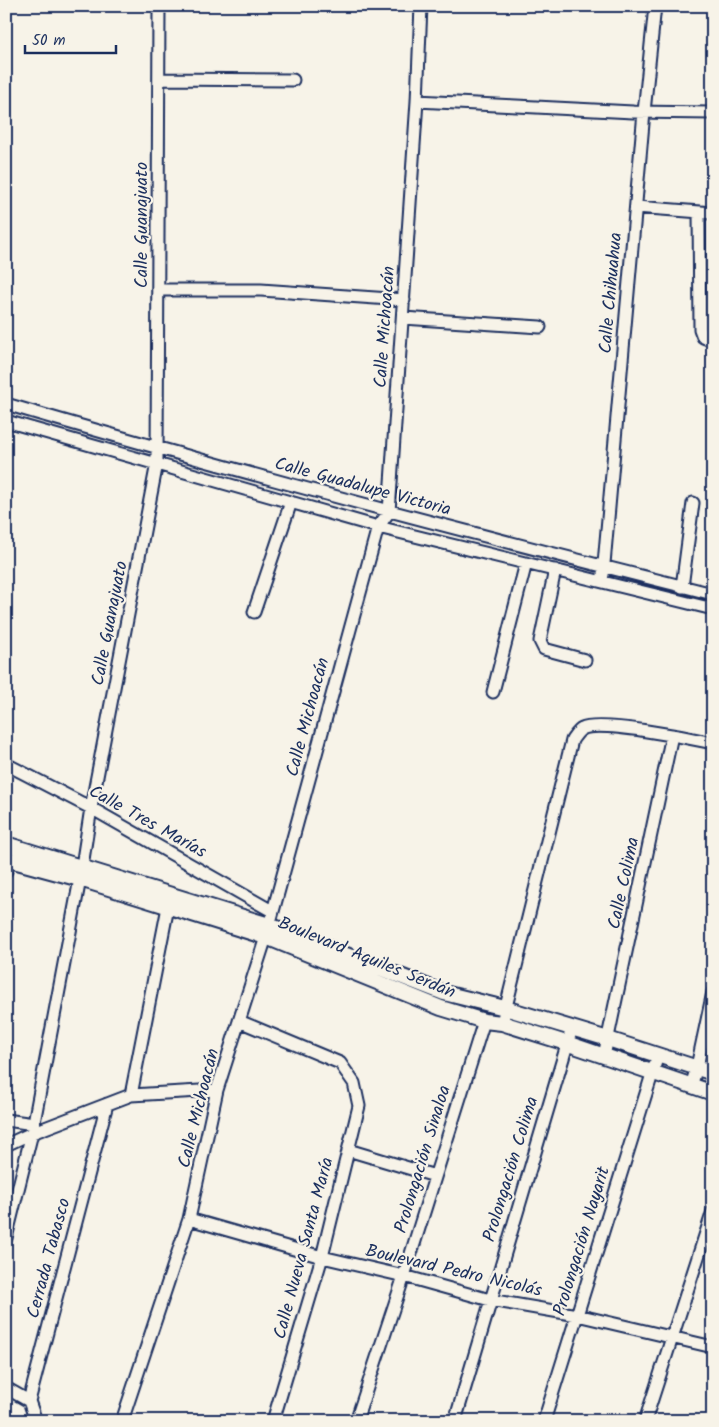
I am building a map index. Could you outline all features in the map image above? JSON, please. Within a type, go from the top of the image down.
[{"type":"street","name":"Calle Guanajuato","points":[[6,1238],[33,1129],[91,808],[157,463],[159,6]]},
{"type":"street","name":"Calle Michoacán","points":[[122,1421],[189,1219],[217,1090],[269,924],[378,527],[389,512],[422,6]]},
{"type":"street","name":"Calle Chihuahua","points":[[602,583],[655,6]]},
{"type":"street","points":[[159,79],[294,80]]},
{"type":"street","points":[[417,101],[644,112],[713,113]]},
{"type":"street","points":[[636,207],[713,213]]},
{"type":"street","points":[[699,212],[700,329],[704,337],[713,341]]},
{"type":"street","points":[[159,290],[261,290],[404,300]]},
{"type":"street","points":[[402,318],[540,327]]},
{"type":"street","name":"Calle Guadalupe Victoria","points":[[6,404],[158,449],[389,512],[713,594]]},
{"type":"street","name":"Calle Guadalupe Victoria","points":[[6,421],[378,527],[713,609]]},
{"type":"street","points":[[254,612],[291,502]]},
{"type":"street","points":[[682,587],[694,503]]},
{"type":"street","points":[[493,692],[526,563]]},
{"type":"street","points":[[555,570],[540,641],[544,649],[585,660]]},
{"type":"street","points":[[502,1023],[572,740],[581,729],[595,725],[713,742]]},
{"type":"street","name":"Calle Colima","points":[[604,1056],[672,735]]},
{"type":"street","name":"Calle Tres Marías","points":[[6,764],[91,808],[269,924]]},
{"type":"street","name":"Boulevard Aquiles Serdán","points":[[6,844],[168,907],[269,924],[441,1008],[484,1021],[502,1023],[713,1093]]},
{"type":"street","name":"Boulevard Aquiles Serdán","points":[[7,864],[80,873],[269,924],[444,993],[506,1008],[713,1073]]},
{"type":"street","points":[[131,1096],[168,907]]},
{"type":"street","points":[[691,1086],[697,1068],[713,992]]},
{"type":"street","name":"Calle Nueva Santa María","points":[[239,1021],[340,1063],[354,1083],[359,1106],[322,1256],[273,1421]]},
{"type":"street","name":"Prolongación Sinaloa","points":[[356,1421],[404,1276],[484,1021]]},
{"type":"street","name":"Prolongación Colima","points":[[455,1421],[572,1028]]},
{"type":"street","name":"Prolongación Nayarit","points":[[544,1421],[658,1055]]},
{"type":"street","points":[[6,1145],[33,1129],[131,1096],[217,1090]]},
{"type":"street","name":"Cerrada Tabasco","points":[[29,1401],[107,1104]]},
{"type":"street","points":[[6,1120],[33,1129]]},
{"type":"street","points":[[348,1150],[435,1176]]},
{"type":"street","points":[[645,1421],[713,1211]]},
{"type":"street","name":"Boulevard Pedro Nicolás","points":[[189,1219],[490,1300],[577,1315],[713,1347]]},
{"type":"street","points":[[6,1388],[29,1401],[36,1421]]}]
